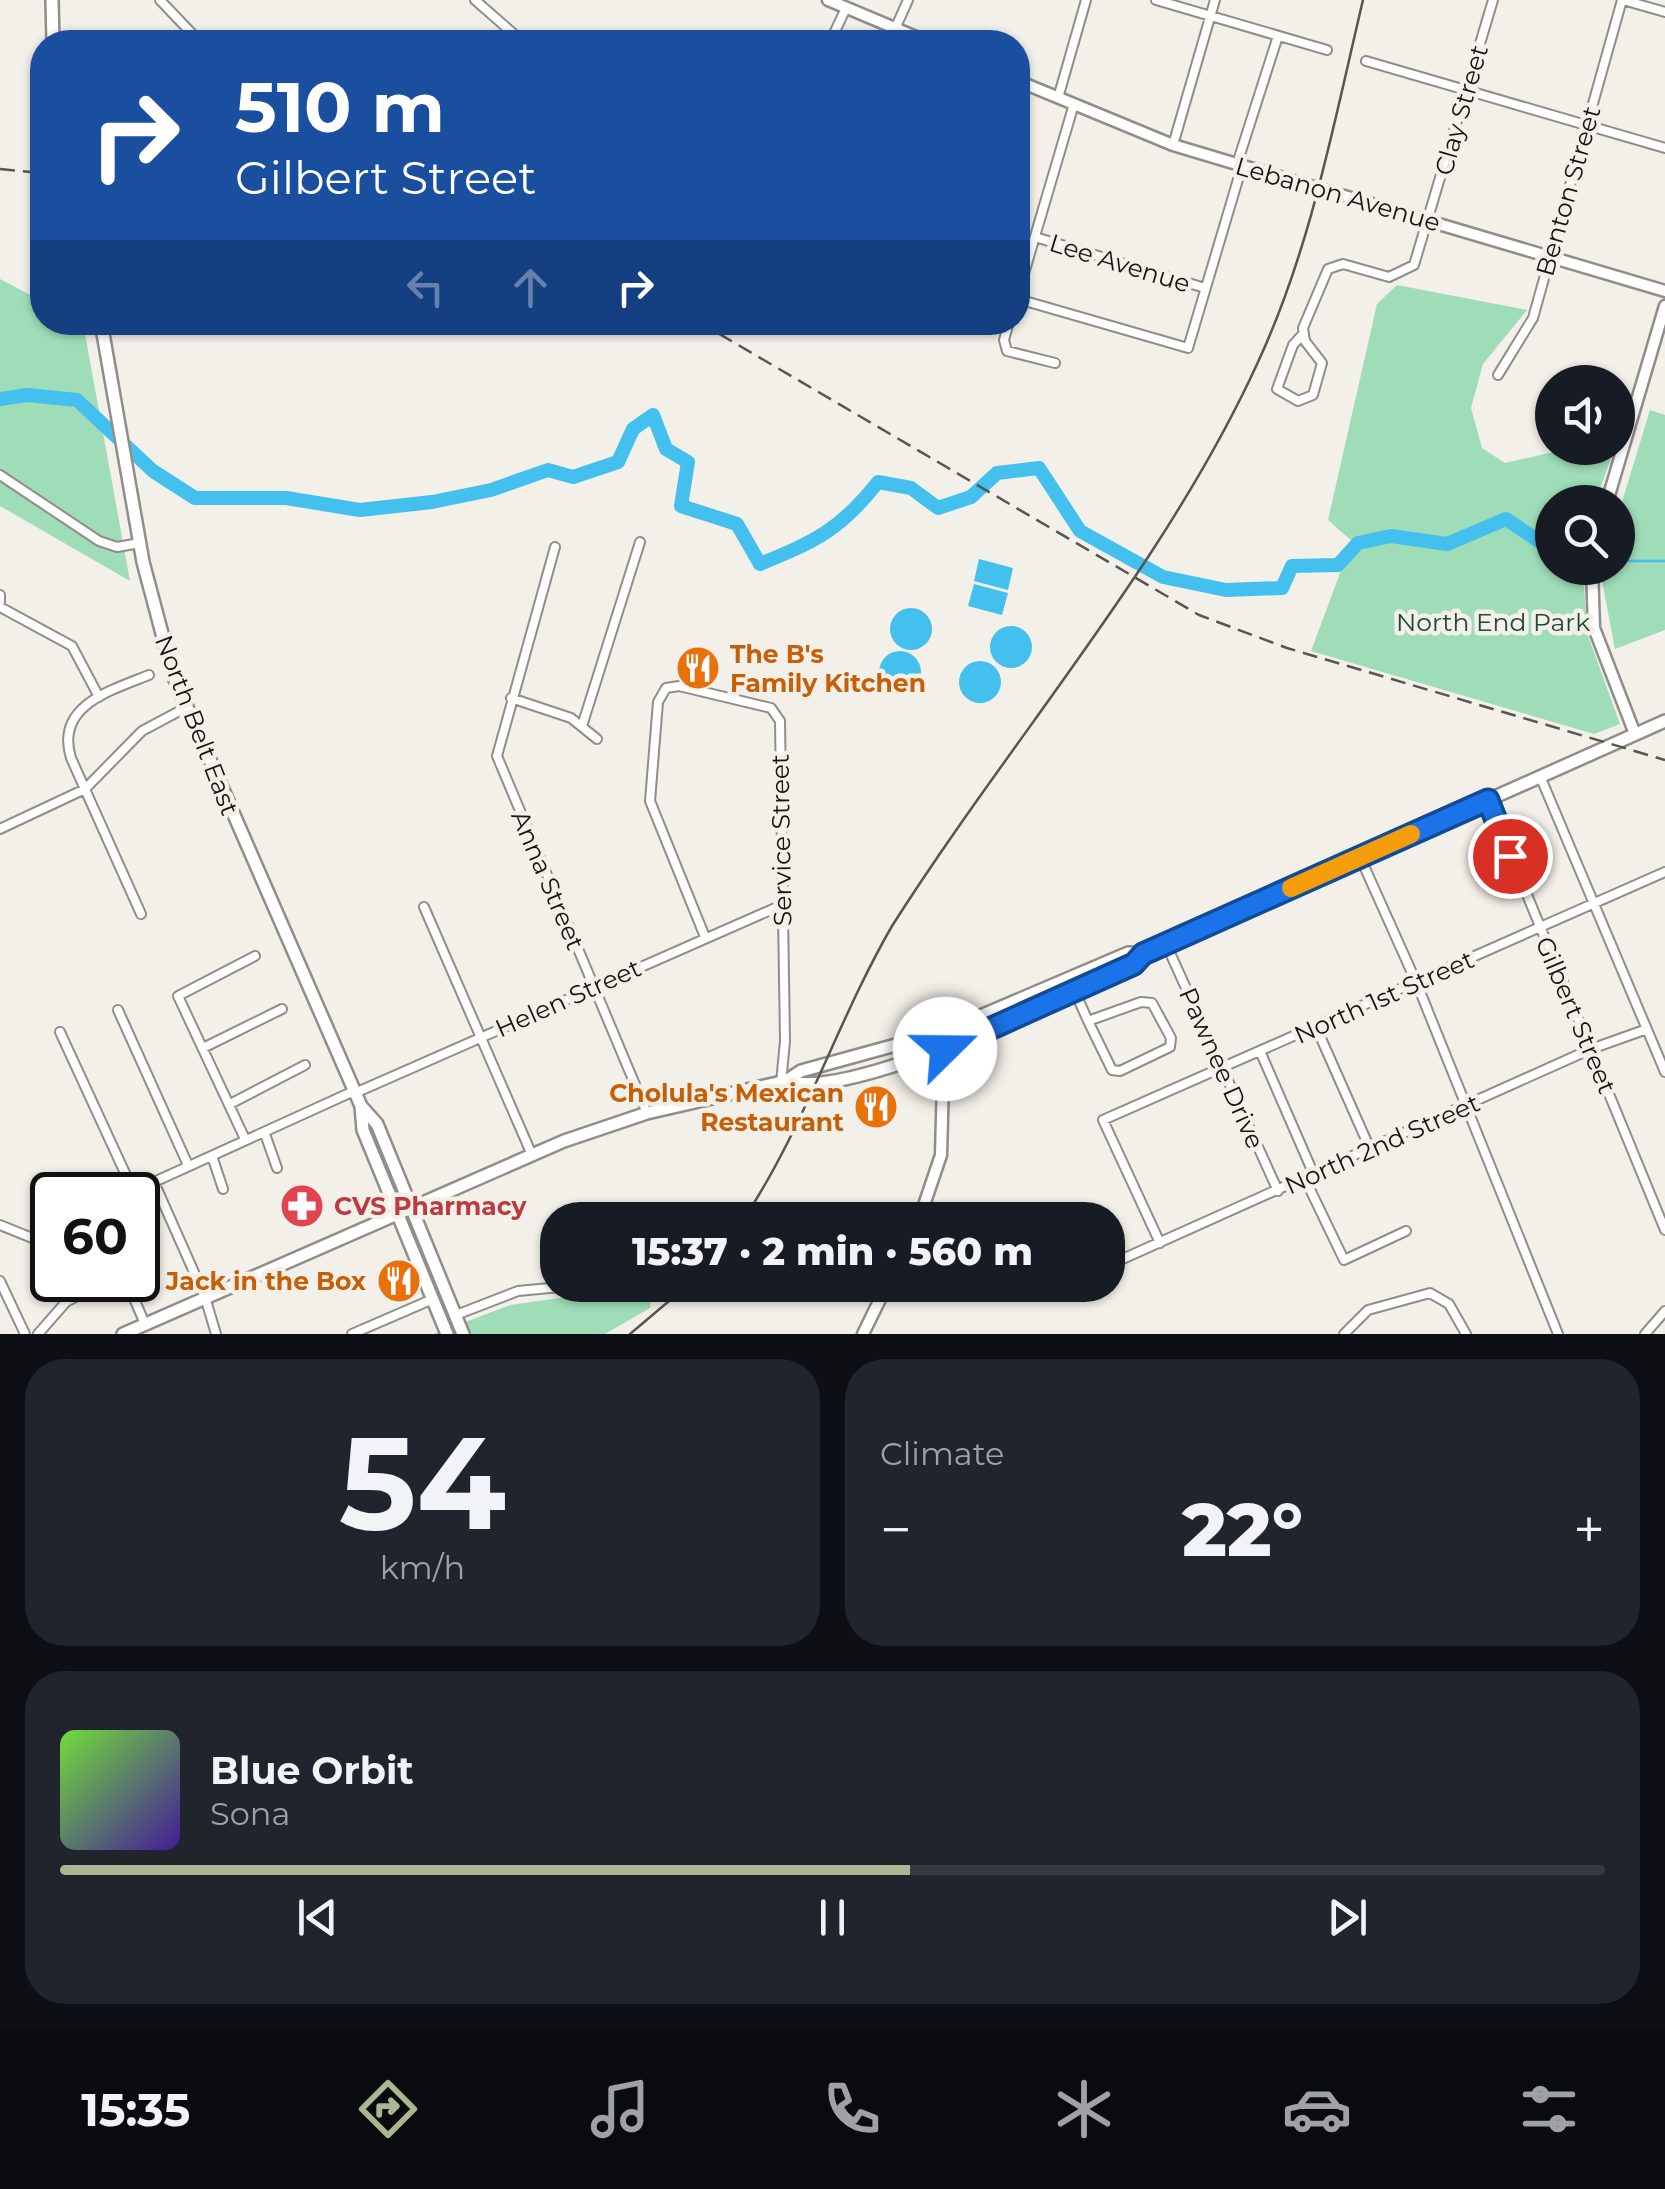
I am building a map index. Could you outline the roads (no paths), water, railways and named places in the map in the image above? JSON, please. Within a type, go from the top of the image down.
[{"type":"main road","points":[[52,0],[53,30]]},
{"type":"main road","points":[[828,0],[900,30]]},
{"type":"main road","name":"Lebanon Avenue","points":[[1030,86],[1173,144],[1665,291]]},
{"type":"main road","points":[[1613,485],[1665,306]]},
{"type":"main road","name":"North Belt East","points":[[103,335],[153,606],[185,708],[361,1106],[376,1124],[463,1334]]},
{"type":"main road","points":[[1593,585],[1594,628],[1635,734]]},
{"type":"main road","points":[[122,1334],[532,1155],[648,1113],[784,1082],[804,1085],[945,1049],[1076,992],[1134,964],[1143,954],[1665,721]]},
{"type":"main road","points":[[784,1082],[800,1071],[944,1032],[1128,952],[1143,954]]},
{"type":"main road","points":[[924,1202],[941,1155],[944,1032]]},
{"type":"main road","name":"North Belt East","points":[[361,1106],[363,1130],[447,1334]]},
{"type":"main road","points":[[863,1334],[879,1302]]},
{"type":"street","points":[[160,0],[189,30]]},
{"type":"street","points":[[475,0],[509,30]]},
{"type":"street","points":[[895,28],[908,0]]},
{"type":"street","points":[[1058,98],[1086,0]]},
{"type":"street","points":[[1156,0],[1328,50]]},
{"type":"street","points":[[1173,144],[1215,0]]},
{"type":"street","name":"Clay Street","points":[[1302,334],[1328,269],[1343,264],[1389,277],[1414,265],[1492,0]]},
{"type":"street","points":[[1623,0],[1665,12]]},
{"type":"street","name":"Benton Street","points":[[1498,374],[1533,318],[1623,0]]},
{"type":"street","points":[[836,30],[846,8]]},
{"type":"street","points":[[1030,300],[1188,348],[1278,36]]},
{"type":"street","points":[[1366,61],[1665,148]]},
{"type":"street","points":[[1030,255],[1074,104]]},
{"type":"street","name":"Lee Avenue","points":[[1035,238],[1205,288]]},
{"type":"street","points":[[1302,334],[1322,363],[1313,395],[1298,402],[1276,389],[1302,334]]},
{"type":"street","points":[[1005,335],[1007,351],[1055,362]]},
{"type":"street","points":[[0,476],[99,541],[117,547],[140,543]]},
{"type":"street","points":[[582,726],[640,542]]},
{"type":"street","name":"Anna Street","points":[[555,547],[497,756],[648,1113]]},
{"type":"street","points":[[0,601],[72,646],[99,697]]},
{"type":"street","points":[[141,914],[71,758],[66,736],[72,717],[99,697],[149,675]]},
{"type":"street","name":"Service Street","points":[[705,938],[650,802],[658,702],[666,688],[679,686],[771,708],[780,720],[784,1082]]},
{"type":"street","points":[[511,698],[571,718],[598,739]]},
{"type":"street","points":[[0,829],[85,789],[142,730],[185,708]]},
{"type":"street","points":[[1540,776],[1665,1072]]},
{"type":"street","name":"Gilbert Street","points":[[1488,800],[1665,1230]]},
{"type":"street","points":[[1360,857],[1417,984],[1558,1334]]},
{"type":"street","name":"North 1st Street","points":[[1160,1243],[1103,1120],[1665,872]]},
{"type":"street","name":"Helen Street","points":[[160,1179],[782,905]]},
{"type":"street","points":[[424,907],[532,1155]]},
{"type":"street","name":"Pawnee Drive","points":[[1166,944],[1278,1191]]},
{"type":"street","points":[[245,1139],[178,996],[255,956]]},
{"type":"street","points":[[1070,978],[1088,1021],[1112,1070],[1120,1071],[1170,1047],[1171,1038],[1152,1002],[1088,1021]]},
{"type":"street","points":[[118,1010],[188,1165]]},
{"type":"street","points":[[203,1048],[282,1010]]},
{"type":"street","points":[[1316,1027],[1372,1151]]},
{"type":"street","name":"North 2nd Street","points":[[1125,1258],[1646,1029]]},
{"type":"street","points":[[60,1032],[125,1172]]},
{"type":"street","points":[[1260,1051],[1344,1260],[1406,1232]]},
{"type":"street","points":[[230,1104],[305,1065]]},
{"type":"street","points":[[265,1134],[277,1168]]},
{"type":"street","points":[[212,1156],[223,1189]]},
{"type":"street","points":[[160,1196],[205,1297],[216,1334]]},
{"type":"street","points":[[0,1225],[30,1237]]},
{"type":"street","points":[[0,1280],[25,1334]]},
{"type":"street","points":[[456,1315],[518,1292],[540,1290]]},
{"type":"street","points":[[1344,1334],[1368,1310],[1430,1293],[1449,1304],[1466,1334]]},
{"type":"street","points":[[352,1334],[434,1300]]},
{"type":"street","points":[[38,1334],[66,1302]]},
{"type":"street","points":[[136,1302],[145,1324]]},
{"type":"street","points":[[1645,1334],[1665,1311]]},
{"type":"water","points":[[979,559],[1013,568],[1008,590],[974,581]]},
{"type":"water","points":[[974,584],[1008,593],[1002,615],[968,606]]},
{"type":"water","points":[[911,608],[926,614],[932,629],[926,644],[911,650],[896,644],[890,629],[896,614]]},
{"type":"water","points":[[1011,626],[1026,632],[1032,647],[1026,662],[1011,668],[996,662],[990,647],[996,632]]},
{"type":"water","points":[[900,651],[915,657],[921,672],[915,687],[900,693],[885,687],[879,672],[885,657]]},
{"type":"water","points":[[980,661],[995,667],[1001,682],[995,697],[980,703],[965,697],[959,682],[965,667]]},
{"type":"waterway","points":[[0,399],[27,395],[77,400],[153,471],[195,498],[286,498],[360,510],[491,490],[548,470],[573,477],[618,462],[633,429],[653,415],[666,449],[688,462],[681,506],[737,524],[760,564],[839,523],[878,482],[911,488],[938,508],[971,497],[997,473],[1039,468],[1080,531],[1163,577],[1226,590],[1282,588],[1292,566],[1338,565],[1358,543],[1391,536],[1447,544],[1506,519],[1535,539]]},
{"type":"waterway","points":[[1635,561],[1665,561]]},
{"type":"tram line","points":[[754,1202],[892,926],[1133,579],[1221,436],[1258,362],[1293,274],[1320,184],[1363,0]]},
{"type":"tram line","points":[[630,1334],[668,1302]]},
{"type":"railway","points":[[0,169],[30,172]]},
{"type":"railway","points":[[721,335],[1199,615],[1287,648],[1665,760]]},
{"type":"place","name":"The B's Family Kitchen","points":[[698,668]]},
{"type":"place","name":"Cholula's Mexican Restaurant","points":[[876,1107]]},
{"type":"place","name":"CVS Pharmacy","points":[[302,1206]]},
{"type":"place","name":"Jack in the Box","points":[[399,1281]]},
{"type":"park label","name":"North End Park","points":[[1493,622]]}]
